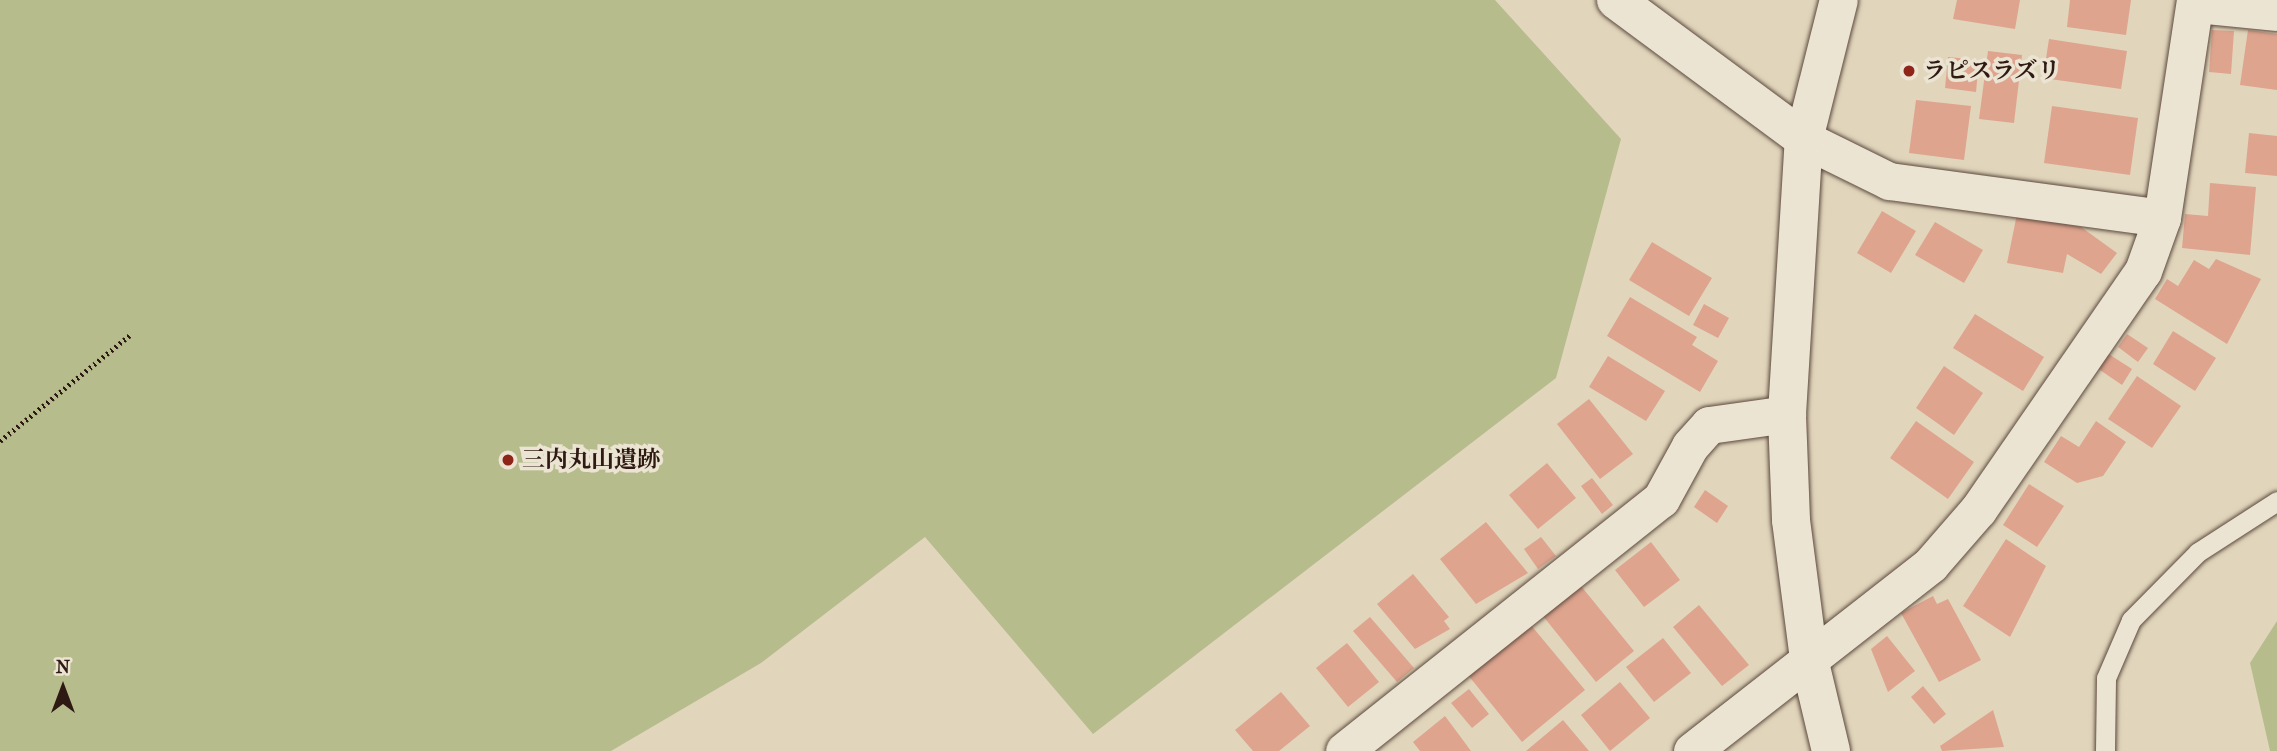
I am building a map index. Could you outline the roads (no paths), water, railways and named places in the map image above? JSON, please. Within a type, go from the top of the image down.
[{"type":"street","points":[[1616,0],[1804,139],[1889,181],[2162,218]]},
{"type":"street","points":[[1830,751],[1809,659],[1791,520],[1787,414],[1804,139],[1839,0]]},
{"type":"street","points":[[1692,751],[1931,564],[1978,510],[2143,271],[2162,218],[2195,2],[2277,12]]},
{"type":"street","points":[[1344,751],[1661,499],[1690,446],[1709,425],[1787,414]]},
{"type":"lane","points":[[2105,751],[2106,678],[2131,620],[2198,552],[2277,501]]},
{"type":"place","name":"ラピスラズリ","points":[[1909,71]]},
{"type":"place","name":"三内丸山遺跡","points":[[508,460]]}]
